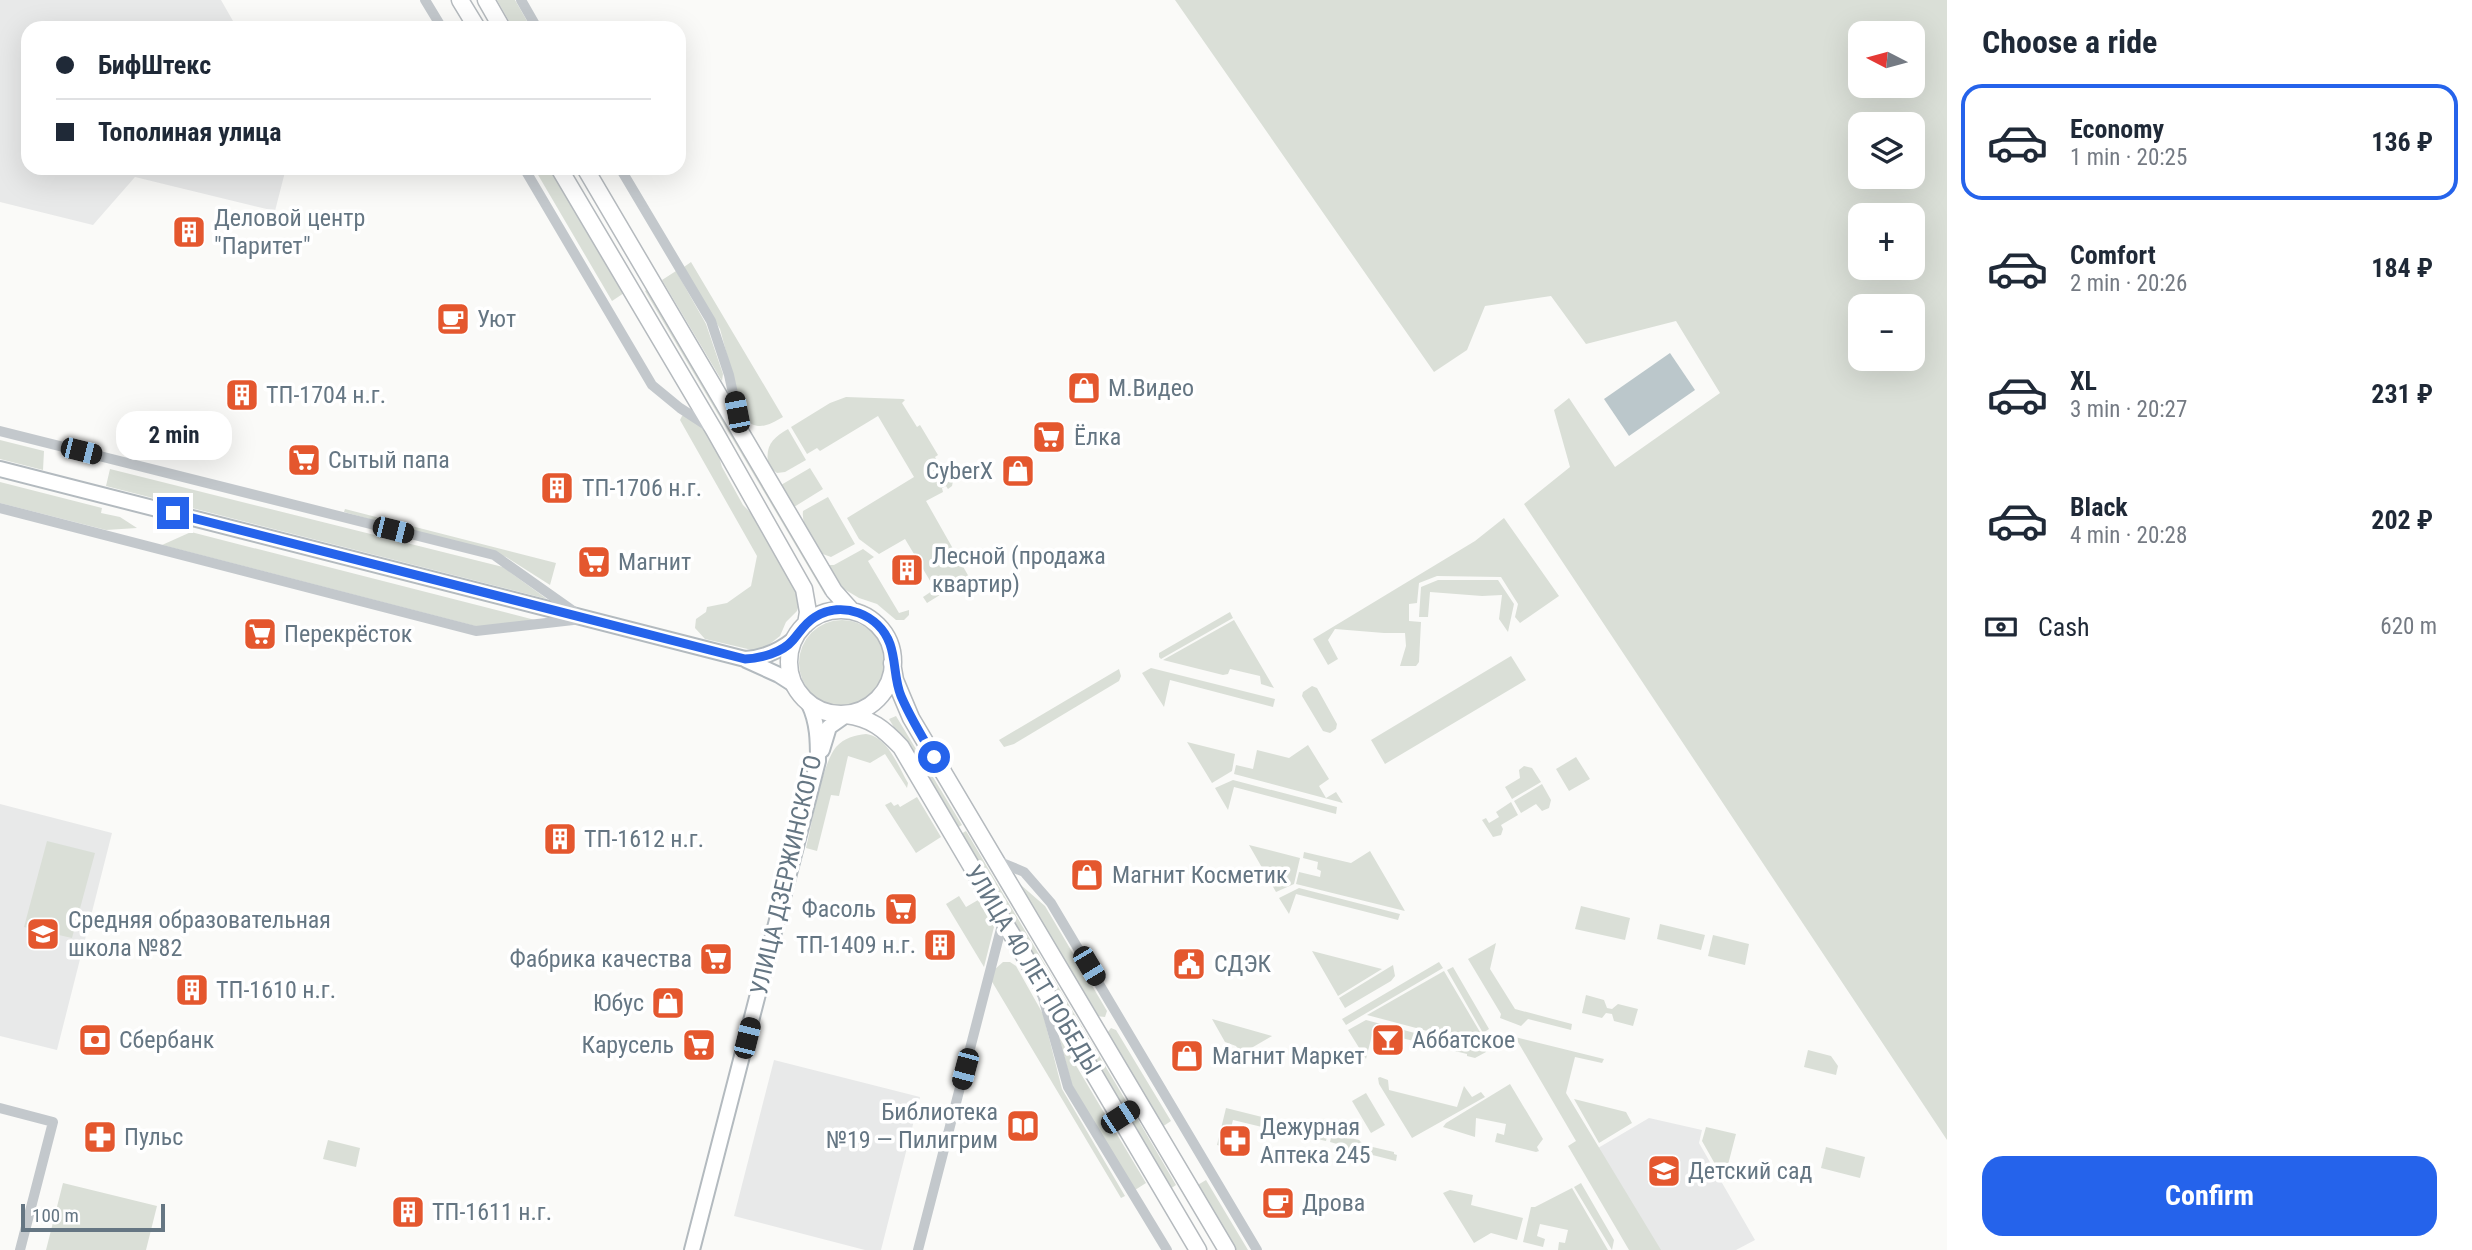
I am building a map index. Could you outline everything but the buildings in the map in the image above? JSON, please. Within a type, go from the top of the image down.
[{"type":"main road","points":[[460,0],[473,21]]},
{"type":"main road","points":[[486,0],[498,21]]},
{"type":"main road","points":[[563,175],[714,430],[804,589],[808,612],[806,624]]},
{"type":"main road","points":[[589,175],[834,591],[851,610]]},
{"type":"main road","points":[[0,468],[745,659],[793,684],[808,704],[822,711],[846,715]]},
{"type":"main road","points":[[745,659],[758,658],[783,649],[806,624],[827,611],[851,610],[862,614],[882,629],[889,642],[892,663],[888,686],[870,706],[846,715],[829,727],[818,761]]},
{"type":"main road","points":[[793,640],[789,658],[793,684]]},
{"type":"main road","name":"УЛИЦА 40 ЛЕТ ПОБЕДЫ","points":[[892,663],[895,680],[911,718],[1227,1250]]},
{"type":"main road","name":"УЛИЦА ДЗЕРЖИНСКОГО","points":[[692,1250],[818,761],[817,733],[814,716],[808,704]]},
{"type":"main road","name":"УЛИЦА 40 ЛЕТ ПОБЕДЫ","points":[[846,715],[861,717],[877,724],[901,747],[1198,1250]]},
{"type":"main road","points":[[1120,1117],[1140,1104]]},
{"type":"street","points":[[425,0],[438,21]]},
{"type":"street","points":[[521,0],[533,21]]},
{"type":"street","points":[[528,175],[652,385],[680,408],[714,430]]},
{"type":"street","points":[[624,175],[710,321],[729,375],[740,431]]},
{"type":"street","points":[[0,430],[494,555],[584,618]]},
{"type":"street","points":[[0,508],[476,631],[584,618]]},
{"type":"street","points":[[995,860],[1024,872],[1051,903],[1257,1250]]},
{"type":"street","points":[[918,1250],[1003,921]]},
{"type":"street","points":[[1038,978],[1068,1087],[1167,1250]]},
{"type":"street","points":[[0,1108],[53,1122],[20,1250]]},
{"type":"shaded area","points":[[0,0],[221,0],[233,21],[21,21],[21,175],[284,175],[275,211],[135,177],[93,225],[0,202]]},
{"type":"shaded area","points":[[497,0],[515,0],[527,21],[509,21]]},
{"type":"shaded area","points":[[1175,0],[1947,0],[1947,1140],[1524,504],[1570,467],[1554,410],[1569,398],[1615,467],[1720,393],[1676,321],[1586,344],[1551,296],[1485,306],[1467,350],[1434,372]]},
{"type":"shaded area","points":[[538,175],[557,175],[627,291],[612,301]]},
{"type":"shaded area","points":[[691,262],[783,417],[768,425],[754,425],[744,418],[720,329],[684,267]]},
{"type":"shaded area","points":[[676,271],[706,324],[723,374],[722,381],[662,280]]},
{"type":"shaded area","points":[[649,288],[826,592],[825,595],[645,291]]},
{"type":"shaded area","points":[[1670,353],[1695,390],[1629,436],[1604,399]]},
{"type":"shaded area","points":[[846,397],[905,400],[902,403],[917,427],[920,425],[938,455],[935,457],[944,473],[948,471],[953,481],[948,489],[946,486],[942,488],[943,492],[926,501],[969,577],[927,603],[923,597],[935,589],[905,539],[879,554],[859,539],[847,518],[914,477],[878,416],[820,451],[817,448],[807,454],[791,427],[830,403]]},
{"type":"shaded area","points":[[686,415],[706,428],[716,446],[722,467],[743,505],[762,524],[797,584],[797,611],[786,622],[780,636],[759,650],[705,639],[695,628],[696,619],[706,612],[707,607],[727,603],[751,586],[757,556],[680,420]]},
{"type":"shaded area","points":[[788,429],[806,460],[785,472],[777,473],[769,467],[769,449],[774,440]]},
{"type":"shaded area","points":[[0,440],[44,451],[43,470],[0,459]]},
{"type":"shaded area","points":[[810,468],[823,489],[794,507],[781,485]]},
{"type":"shaded area","points":[[110,469],[503,567],[547,599],[106,486]]},
{"type":"shaded area","points":[[0,482],[102,508],[101,513],[120,517],[137,528],[106,530],[0,503]]},
{"type":"shaded area","points":[[828,497],[855,544],[831,557],[820,553],[808,533],[803,517],[803,511]]},
{"type":"shaded area","points":[[345,509],[556,563],[550,585],[506,557],[344,512]]},
{"type":"shaded area","points":[[1504,518],[1559,596],[1520,623],[1515,617],[1518,604],[1501,577],[1437,576],[1419,583],[1417,603],[1409,604],[1409,621],[1421,622],[1419,662],[1416,666],[1400,666],[1406,646],[1405,633],[1335,629],[1328,640],[1338,659],[1328,665],[1313,639],[1475,541]]},
{"type":"shaded area","points":[[191,532],[535,620],[479,627],[162,545]]},
{"type":"shaded area","points":[[863,549],[874,557],[868,561],[899,613],[909,610],[909,615],[904,620],[896,620],[877,604],[844,589],[827,565],[834,565]]},
{"type":"shaded area","points":[[1438,580],[1498,580],[1514,604],[1508,632],[1499,619],[1502,595],[1430,592],[1428,617],[1419,617],[1421,587]]},
{"type":"shaded area","points":[[1230,612],[1233,618],[1161,659],[1159,657],[1159,653]]},
{"type":"shaded area","points":[[842,620],[866,627],[878,639],[885,663],[878,687],[866,699],[842,706],[818,699],[806,687],[799,663],[806,639],[818,627]]},
{"type":"shaded area","points":[[1234,620],[1274,688],[1261,684],[1260,676],[1230,669],[1228,674],[1223,675],[1163,660]]},
{"type":"shaded area","points":[[1511,656],[1526,680],[1385,764],[1371,740]]},
{"type":"shaded area","points":[[1151,668],[1275,699],[1273,707],[1170,680],[1164,707],[1142,673]]},
{"type":"shaded area","points":[[1119,669],[1119,681],[1014,744],[1004,747],[999,740]]},
{"type":"shaded area","points":[[1312,686],[1317,688],[1337,724],[1336,729],[1330,733],[1323,731],[1302,696],[1303,692]]},
{"type":"shaded area","points":[[896,716],[962,825],[955,829],[889,719]]},
{"type":"shaded area","points":[[866,734],[874,736],[886,746],[908,783],[907,788],[885,754],[870,763],[848,756],[839,796],[831,795],[817,851],[806,848],[822,780],[831,755],[843,741]]},
{"type":"shaded area","points":[[1187,742],[1235,754],[1232,771],[1212,783]]},
{"type":"shaded area","points":[[1308,745],[1329,779],[1319,786],[1326,798],[1336,792],[1343,803],[1234,774],[1236,765],[1253,769],[1257,750],[1289,758]]},
{"type":"shaded area","points":[[1576,757],[1590,779],[1569,791],[1556,769]]},
{"type":"shaded area","points":[[1524,766],[1532,768],[1541,782],[1512,799],[1505,787],[1520,778],[1519,770]]},
{"type":"shaded area","points":[[1233,780],[1337,807],[1336,814],[1234,787],[1228,810],[1215,788]]},
{"type":"shaded area","points":[[1542,784],[1551,800],[1549,808],[1542,811],[1536,804],[1521,813],[1514,801]]},
{"type":"shaded area","points":[[917,797],[941,837],[916,853],[885,805],[891,802],[900,807]]},
{"type":"shaded area","points":[[1511,802],[1518,815],[1501,825],[1501,835],[1493,837],[1482,820],[1486,818],[1489,823],[1499,817],[1496,812]]},
{"type":"shaded area","name":"Средняя образовательная школа №82","points":[[0,804],[112,833],[57,1050],[0,1036]]},
{"type":"shaded area","points":[[966,831],[1126,1101],[1125,1106],[1120,1105],[959,835]]},
{"type":"shaded area","points":[[47,841],[95,853],[72,938],[24,927]]},
{"type":"shaded area","points":[[1249,845],[1300,858],[1294,884],[1276,892]]},
{"type":"shaded area","points":[[1370,851],[1405,911],[1296,884],[1299,872],[1320,877],[1318,862],[1303,858],[1304,852],[1351,863]]},
{"type":"shaded area","points":[[1013,878],[1045,906],[1107,1011],[1105,1017],[1096,1016]]},
{"type":"shaded area","points":[[1299,888],[1400,914],[1398,920],[1296,894],[1289,914],[1279,898]]},
{"type":"shaded area","points":[[959,896],[966,907],[978,900],[994,927],[984,967],[946,904]]},
{"type":"shaded area","points":[[1581,906],[1630,918],[1625,940],[1575,929]]},
{"type":"shaded area","points":[[1660,924],[1705,935],[1701,950],[1657,939]]},
{"type":"shaded area","points":[[1713,935],[1749,944],[1745,965],[1708,956]]},
{"type":"shaded area","points":[[1496,943],[1490,969],[1515,1009],[1572,1024],[1571,1030],[1528,1019],[1521,1026],[1500,1018],[1501,1014],[1468,959]]},
{"type":"shaded area","points":[[1312,951],[1382,969],[1338,996]]},
{"type":"shaded area","points":[[1003,962],[1016,966],[1043,1014],[1062,1089],[1125,1196],[1121,1198],[991,980],[994,970]]},
{"type":"shaded area","points":[[1439,962],[1443,968],[1346,1025],[1342,1019]]},
{"type":"shaded area","points":[[1393,965],[1395,976],[1391,981],[1345,1008],[1339,998]]},
{"type":"shaded area","points":[[1453,967],[1489,1029],[1483,1033],[1447,970]]},
{"type":"shaded area","points":[[1444,971],[1480,1032],[1475,1035],[1477,1039],[1469,1042],[1367,1015]]},
{"type":"shaded area","points":[[1586,995],[1604,1000],[1607,1008],[1612,1009],[1618,1004],[1638,1009],[1633,1026],[1614,1021],[1612,1014],[1606,1013],[1602,1018],[1582,1013]]},
{"type":"shaded area","points":[[1212,1019],[1272,1036],[1241,1054],[1236,1046],[1225,1042]]},
{"type":"shaded area","points":[[1366,1020],[1471,1048],[1480,1044],[1486,1052],[1475,1058],[1373,1031],[1366,1059],[1348,1030]]},
{"type":"shaded area","points":[[1111,1028],[1116,1030],[1171,1121],[1162,1127],[1107,1033]]},
{"type":"shaded area","points":[[1059,1037],[1146,1183],[1135,1190],[1072,1085]]},
{"type":"shaded area","points":[[1515,1037],[1604,1059],[1602,1063],[1575,1057],[1566,1093],[1661,1250],[1629,1250],[1568,1146],[1576,1141]]},
{"type":"shaded area","points":[[1808,1050],[1831,1056],[1838,1066],[1836,1075],[1804,1067]]},
{"type":"shaded area","points":[[774,1060],[920,1097],[881,1250],[865,1250],[734,1216]]},
{"type":"shaded area","points":[[1380,1077],[1388,1080],[1389,1090],[1457,1107],[1464,1086],[1472,1097],[1481,1092],[1485,1097],[1412,1138],[1379,1084]]},
{"type":"shaded area","points":[[1510,1084],[1543,1139],[1537,1147],[1539,1151],[1495,1142],[1497,1133],[1504,1135],[1506,1124],[1476,1118],[1475,1137],[1443,1127],[1446,1123]]},
{"type":"shaded area","points":[[1366,1093],[1385,1125],[1371,1133],[1352,1101]]},
{"type":"shaded area","points":[[1574,1099],[1626,1112],[1632,1123],[1599,1143]]},
{"type":"shaded area","points":[[1226,1108],[1266,1118],[1262,1127],[1233,1120],[1226,1147],[1217,1145]]},
{"type":"shaded area","points":[[1131,1116],[1137,1118],[1176,1185],[1170,1189],[1129,1120]]},
{"type":"shaded area","points":[[1270,1118],[1328,1132],[1326,1141],[1269,1128]]},
{"type":"shaded area","name":"Детский сад","points":[[1649,1118],[1702,1130],[1699,1143],[1755,1240],[1736,1250],[1658,1250],[1598,1148]]},
{"type":"shaded area","points":[[1706,1127],[1736,1134],[1724,1180],[1702,1141]]},
{"type":"shaded area","points":[[1332,1134],[1394,1152],[1397,1155],[1396,1161],[1337,1146],[1330,1142]]},
{"type":"shaded area","points":[[328,1140],[360,1148],[356,1167],[323,1159]]},
{"type":"shaded area","points":[[1826,1147],[1865,1157],[1860,1178],[1821,1168]]},
{"type":"shaded area","points":[[1206,1180],[1248,1250],[1235,1250],[1196,1186]]},
{"type":"shaded area","points":[[63,1183],[157,1206],[146,1250],[46,1250]]},
{"type":"shaded area","points":[[1581,1183],[1614,1240],[1612,1250],[1574,1187]]},
{"type":"shaded area","points":[[1572,1188],[1608,1250],[1558,1250],[1559,1242],[1565,1243],[1568,1230],[1540,1224],[1537,1236],[1545,1239],[1543,1247],[1523,1242],[1531,1207]]},
{"type":"shaded area","points":[[1450,1190],[1473,1195],[1471,1205],[1523,1218],[1517,1240],[1491,1233],[1474,1243],[1443,1193]]},
{"type":"place","name":"Деловой центр \"Паритет\"","points":[[189,232]]},
{"type":"place","name":"Уют","points":[[453,319]]},
{"type":"place","name":"М.Видео","points":[[1084,388]]},
{"type":"place","name":"ТП-1704 н.г.","points":[[242,395]]},
{"type":"place","name":"Ёлка","points":[[1049,437]]},
{"type":"place","name":"Сытый папа","points":[[304,460]]},
{"type":"place","name":"CyberX","points":[[1018,471]]},
{"type":"place","name":"ТП-1706 н.г.","points":[[557,488]]},
{"type":"place","name":"Магнит","points":[[594,562]]},
{"type":"place","name":"Лесной (продажа квартир)","points":[[907,570]]},
{"type":"place","name":"Перекрёсток","points":[[260,634]]},
{"type":"place","name":"ТП-1612 н.г.","points":[[560,839]]},
{"type":"place","name":"Магнит Косметик","points":[[1087,875]]},
{"type":"place","name":"Фасоль","points":[[901,909]]},
{"type":"place","name":"Средняя образовательная школа №82","points":[[43,934]]},
{"type":"place","name":"ТП-1409 н.г.","points":[[940,945]]},
{"type":"place","name":"Фабрика качества","points":[[716,959]]},
{"type":"place","name":"СДЭК","points":[[1189,964]]},
{"type":"place","name":"ТП-1610 н.г.","points":[[192,990]]},
{"type":"place","name":"Юбус","points":[[668,1003]]},
{"type":"place","name":"Сбербанк","points":[[95,1040]]},
{"type":"place","name":"Аббатское","points":[[1388,1040]]},
{"type":"place","name":"Карусель","points":[[699,1045]]},
{"type":"place","name":"Магнит Маркет","points":[[1187,1056]]},
{"type":"place","name":"Библиотека №19 — Пилигрим","points":[[1023,1126]]},
{"type":"place","name":"Пульс","points":[[100,1137]]},
{"type":"place","name":"Дежурная Аптека 245","points":[[1235,1141]]},
{"type":"place","name":"Детский сад","points":[[1664,1171]]},
{"type":"place","name":"Дрова","points":[[1278,1203]]},
{"type":"place","name":"ТП-1611 н.г.","points":[[408,1212]]},
{"type":"route","points":[[173,513],[745,659],[758,658],[783,649],[814,617],[827,611],[851,610],[873,621],[886,635],[901,696],[934,757]]}]
